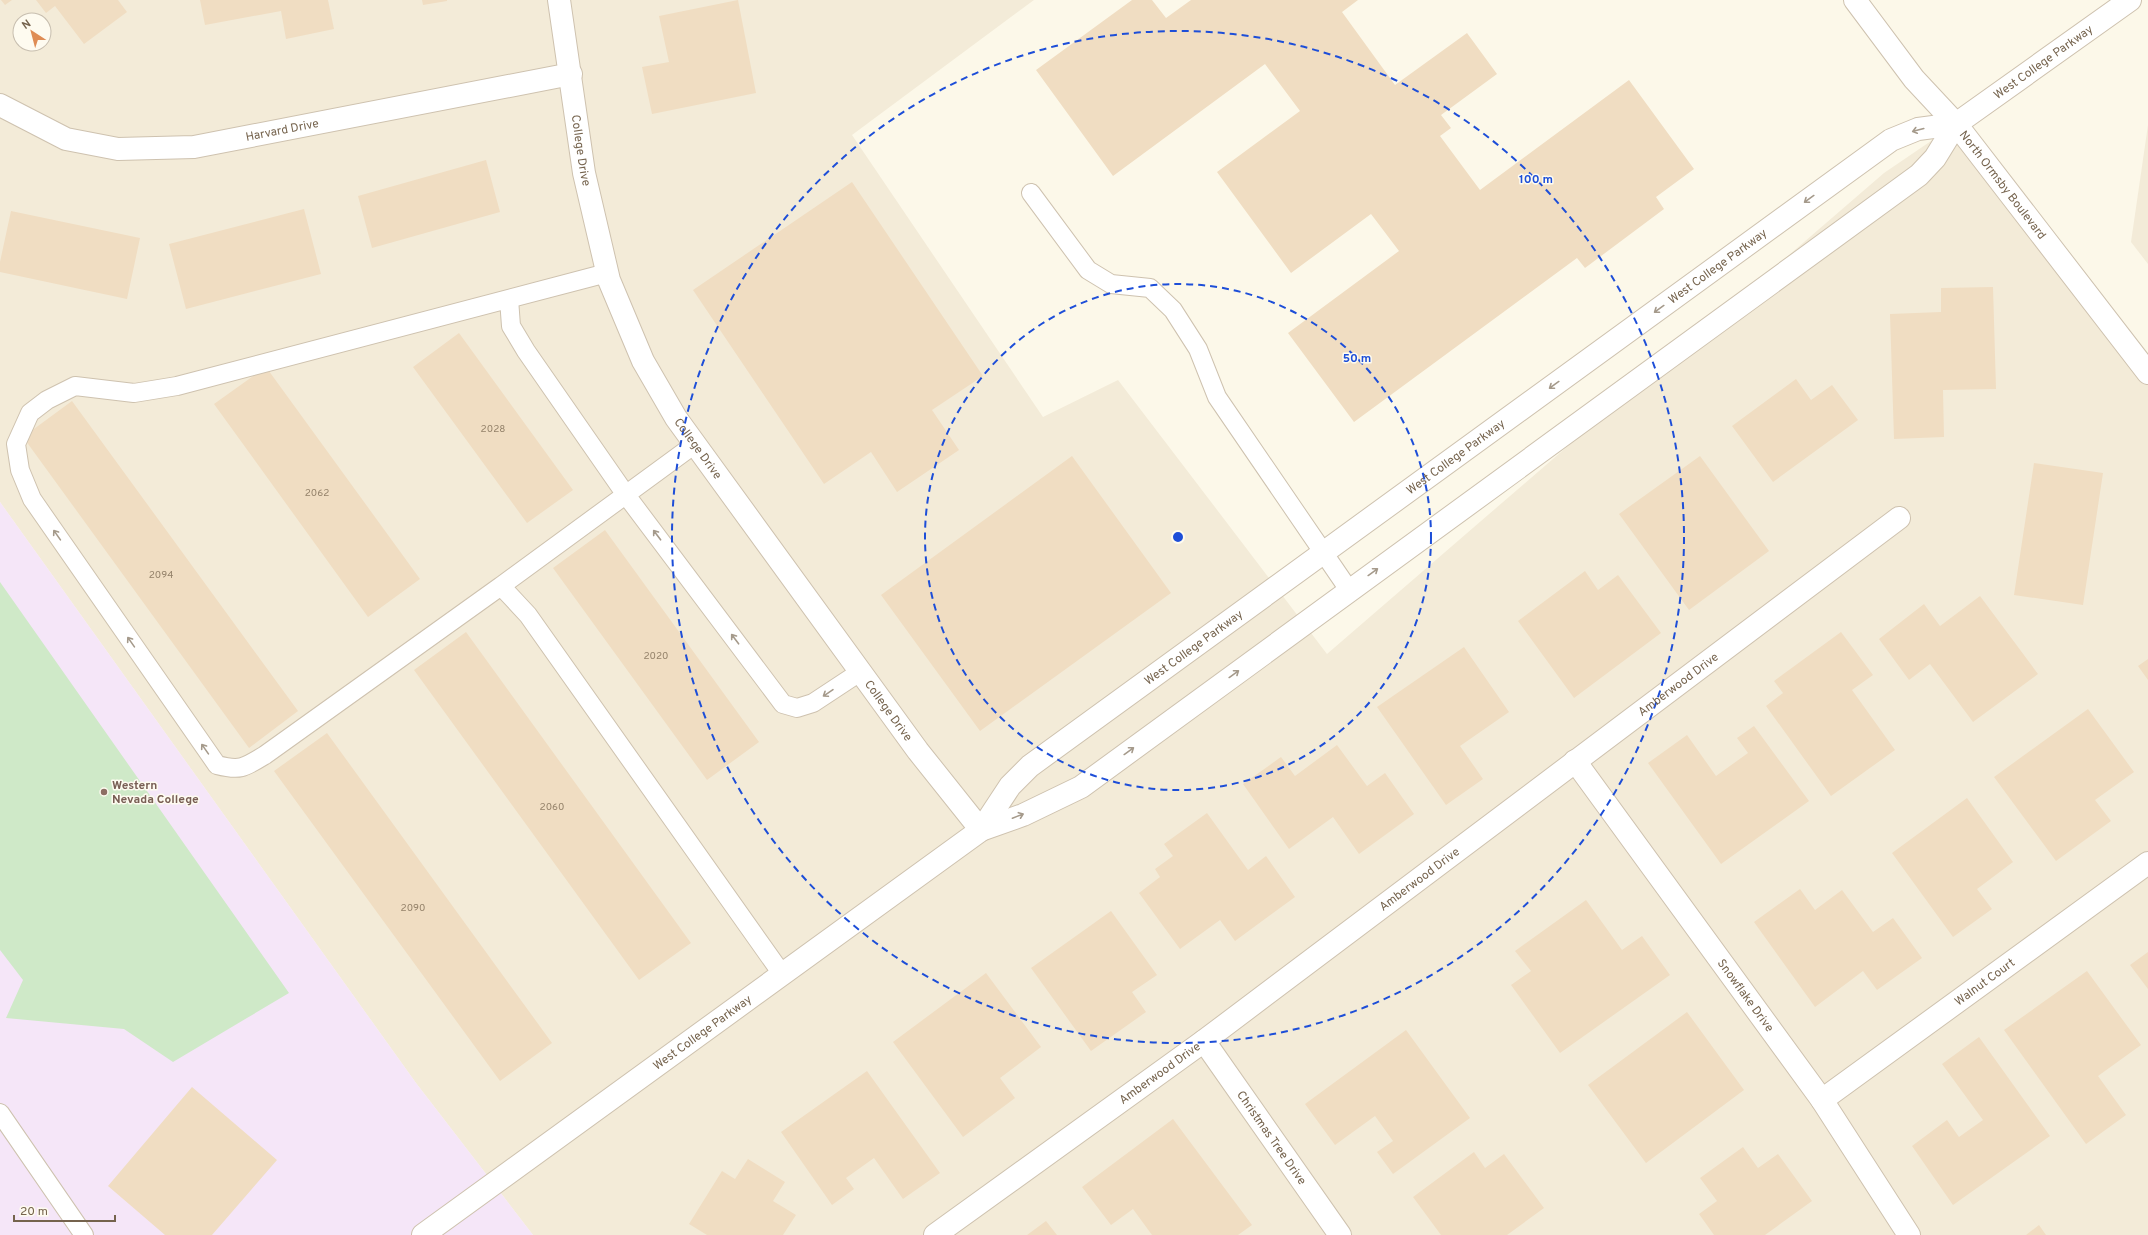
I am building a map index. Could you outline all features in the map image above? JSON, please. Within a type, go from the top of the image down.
[{"type":"street","name":"College Drive","points":[[559,0],[571,74],[584,173],[607,273],[642,361],[676,418],[918,751],[981,830]]},
{"type":"street","name":"North Ormsby Boulevard","points":[[1855,0],[1914,79],[1956,124],[2148,373]]},
{"type":"street","name":"West College Parkway","points":[[423,1235],[981,830],[1022,815],[1081,787],[1919,175],[1934,158],[1956,124],[2130,0]]},
{"type":"street","name":"Harvard Drive","points":[[0,104],[66,139],[118,149],[194,147],[571,74]]},
{"type":"street","name":"West College Parkway","points":[[981,830],[1010,786],[1030,766],[1891,140],[1918,129],[1956,124]]},
{"type":"street","name":"Amberwood Drive","points":[[935,1235],[1204,1041],[1899,518]]},
{"type":"street","name":"Snowflake Drive","points":[[1575,761],[1822,1100],[1909,1235]]},
{"type":"street","name":"Walnut Court","points":[[1822,1100],[2148,864]]},
{"type":"street","name":"Christmas Tree Drive","points":[[1204,1041],[1340,1235]]},
{"type":"lane","points":[[1031,193],[1088,270],[1111,284],[1150,288],[1173,310],[1198,349],[1217,397],[1322,553],[1349,590]]},
{"type":"lane","points":[[607,273],[177,386],[134,393],[75,386],[47,400],[30,413],[16,444],[20,470],[32,499],[217,765],[235,770],[252,763],[264,755],[501,586],[695,444]]},
{"type":"lane","points":[[509,299],[511,326],[526,351],[626,495],[783,704],[797,708],[813,703],[860,672]]},
{"type":"lane","points":[[501,586],[528,615],[782,974]]},
{"type":"lane","points":[[0,1113],[84,1235]]},
{"type":"shaded area","points":[[0,0],[1034,0],[852,135],[1043,417],[1118,380],[1327,654],[1884,173],[1956,124],[2148,373],[2148,1235],[533,1235],[416,1083],[0,502]]},
{"type":"shaded area","points":[[2148,125],[2148,264],[2131,242]]},
{"type":"shaded area","name":"Western Nevada College","points":[[0,502],[416,1083],[533,1235],[0,1235]]},
{"type":"green space","points":[[0,582],[289,993],[173,1062],[124,1029],[6,1018],[23,980],[0,950]]},
{"type":"building","points":[[1,0],[12,0],[5,5]]},
{"type":"building","points":[[36,0],[118,0],[127,12],[84,44],[55,6],[45,12]]},
{"type":"building","points":[[200,0],[328,0],[334,29],[286,39],[281,11],[205,25]]},
{"type":"building","points":[[422,0],[447,0],[447,1],[423,5]]},
{"type":"building","points":[[738,0],[756,93],[652,114],[642,67],[669,62],[659,16]]},
{"type":"building","points":[[1132,0],[1152,0],[1166,18],[1191,0],[1358,0],[1342,12],[1395,85],[1467,33],[1497,74],[1441,115],[1451,128],[1440,136],[1480,190],[1629,80],[1694,169],[1656,197],[1664,209],[1585,268],[1577,258],[1354,422],[1288,333],[1399,251],[1371,214],[1291,273],[1217,172],[1300,111],[1265,64],[1113,176],[1036,70]]},
{"type":"building","points":[[486,160],[500,212],[372,248],[358,196]]},
{"type":"building","points":[[852,182],[983,376],[932,410],[959,450],[897,492],[871,452],[824,484],[693,290]]},
{"type":"building","points":[[304,209],[321,274],[186,309],[169,244]]},
{"type":"building","points":[[11,211],[140,238],[127,299],[0,272],[0,262]]},
{"type":"building","points":[[1993,287],[1996,389],[1943,390],[1944,437],[1894,439],[1890,314],[1941,312],[1941,288]]},
{"type":"building","points":[[459,333],[573,490],[527,523],[413,367]]},
{"type":"building","points":[[266,367],[420,579],[368,617],[214,404]]},
{"type":"building","points":[[1796,379],[1811,400],[1832,385],[1858,420],[1773,482],[1732,426]]},
{"type":"building","points":[[72,401],[298,711],[249,748],[23,437]]},
{"type":"building","points":[[1072,456],[1171,593],[980,731],[881,595]]},
{"type":"building","points":[[1700,456],[1769,551],[1689,610],[1619,514]]},
{"type":"building","points":[[2034,463],[2103,473],[2083,605],[2014,595]]},
{"type":"building","points":[[605,530],[759,742],[707,780],[553,568]]},
{"type":"building","points":[[1585,571],[1598,590],[1618,575],[1661,633],[1574,698],[1518,621]]},
{"type":"building","points":[[1980,596],[2038,674],[1973,722],[1930,664],[1909,680],[1879,639],[1924,604],[1940,626]]},
{"type":"building","points":[[466,632],[691,943],[639,980],[414,670]]},
{"type":"building","points":[[1841,632],[1873,675],[1852,690],[1895,750],[1831,796],[1766,706],[1783,693],[1774,681]]},
{"type":"building","points":[[1464,647],[1509,712],[1460,746],[1483,779],[1446,805],[1377,707]]},
{"type":"building","points":[[2148,659],[2148,680],[2138,666]]},
{"type":"building","points":[[2088,709],[2134,772],[2095,800],[2111,821],[2056,861],[1994,777]]},
{"type":"building","points":[[1754,726],[1809,801],[1721,864],[1648,763],[1687,735],[1716,776],[1748,753],[1737,738]]},
{"type":"building","points":[[327,733],[552,1043],[500,1081],[274,771]]},
{"type":"building","points":[[1337,745],[1367,786],[1385,773],[1414,814],[1359,854],[1333,817],[1289,849],[1243,784],[1281,757],[1295,776]]},
{"type":"building","points":[[1967,798],[2013,862],[1977,889],[1992,909],[1953,937],[1892,853]]},
{"type":"building","points":[[1207,813],[1248,870],[1266,856],[1295,897],[1235,941],[1220,920],[1180,949],[1139,893],[1160,877],[1155,869],[1173,856],[1164,844]]},
{"type":"building","points":[[1800,889],[1815,910],[1842,890],[1873,932],[1893,918],[1922,958],[1877,990],[1863,971],[1815,1007],[1754,922]]},
{"type":"building","points":[[1586,900],[1622,950],[1642,936],[1670,975],[1560,1053],[1511,985],[1531,971],[1515,951]]},
{"type":"building","points":[[1111,911],[1157,975],[1132,992],[1146,1012],[1091,1051],[1031,968]]},
{"type":"building","points":[[2148,952],[2148,989],[2130,965]]},
{"type":"building","points":[[2087,971],[2141,1045],[2098,1076],[2126,1115],[2086,1144],[2004,1030]]},
{"type":"building","points":[[986,973],[1041,1047],[1000,1078],[1015,1098],[963,1137],[893,1042]]},
{"type":"building","points":[[1687,1012],[1744,1090],[1646,1163],[1588,1085]]},
{"type":"building","points":[[1406,1030],[1470,1118],[1393,1174],[1377,1152],[1393,1141],[1375,1116],[1335,1145],[1305,1104]]},
{"type":"building","points":[[1979,1037],[2050,1136],[1953,1205],[1912,1146],[1947,1120],[1959,1137],[1983,1120],[1942,1064]]},
{"type":"building","points":[[867,1071],[940,1173],[903,1199],[874,1158],[846,1178],[854,1189],[832,1205],[781,1132]]},
{"type":"building","points":[[192,1087],[277,1160],[212,1235],[165,1235],[108,1186]]},
{"type":"building","points":[[1173,1119],[1252,1225],[1238,1235],[1152,1235],[1133,1209],[1111,1225],[1082,1187]]},
{"type":"building","points":[[1743,1147],[1758,1168],[1778,1154],[1812,1201],[1765,1235],[1714,1235],[1699,1214],[1717,1201],[1700,1178]]},
{"type":"building","points":[[1474,1152],[1485,1168],[1504,1154],[1544,1208],[1507,1235],[1441,1235],[1413,1197]]},
{"type":"building","points":[[748,1159],[785,1182],[773,1201],[796,1215],[783,1235],[707,1235],[689,1224],[722,1171],[735,1179]]},
{"type":"building","points":[[1046,1221],[1057,1235],[1027,1235]]},
{"type":"building","points":[[2039,1225],[2046,1235],[2026,1235]]},
{"type":"place","name":"Western Nevada College","points":[[104,792]]}]
